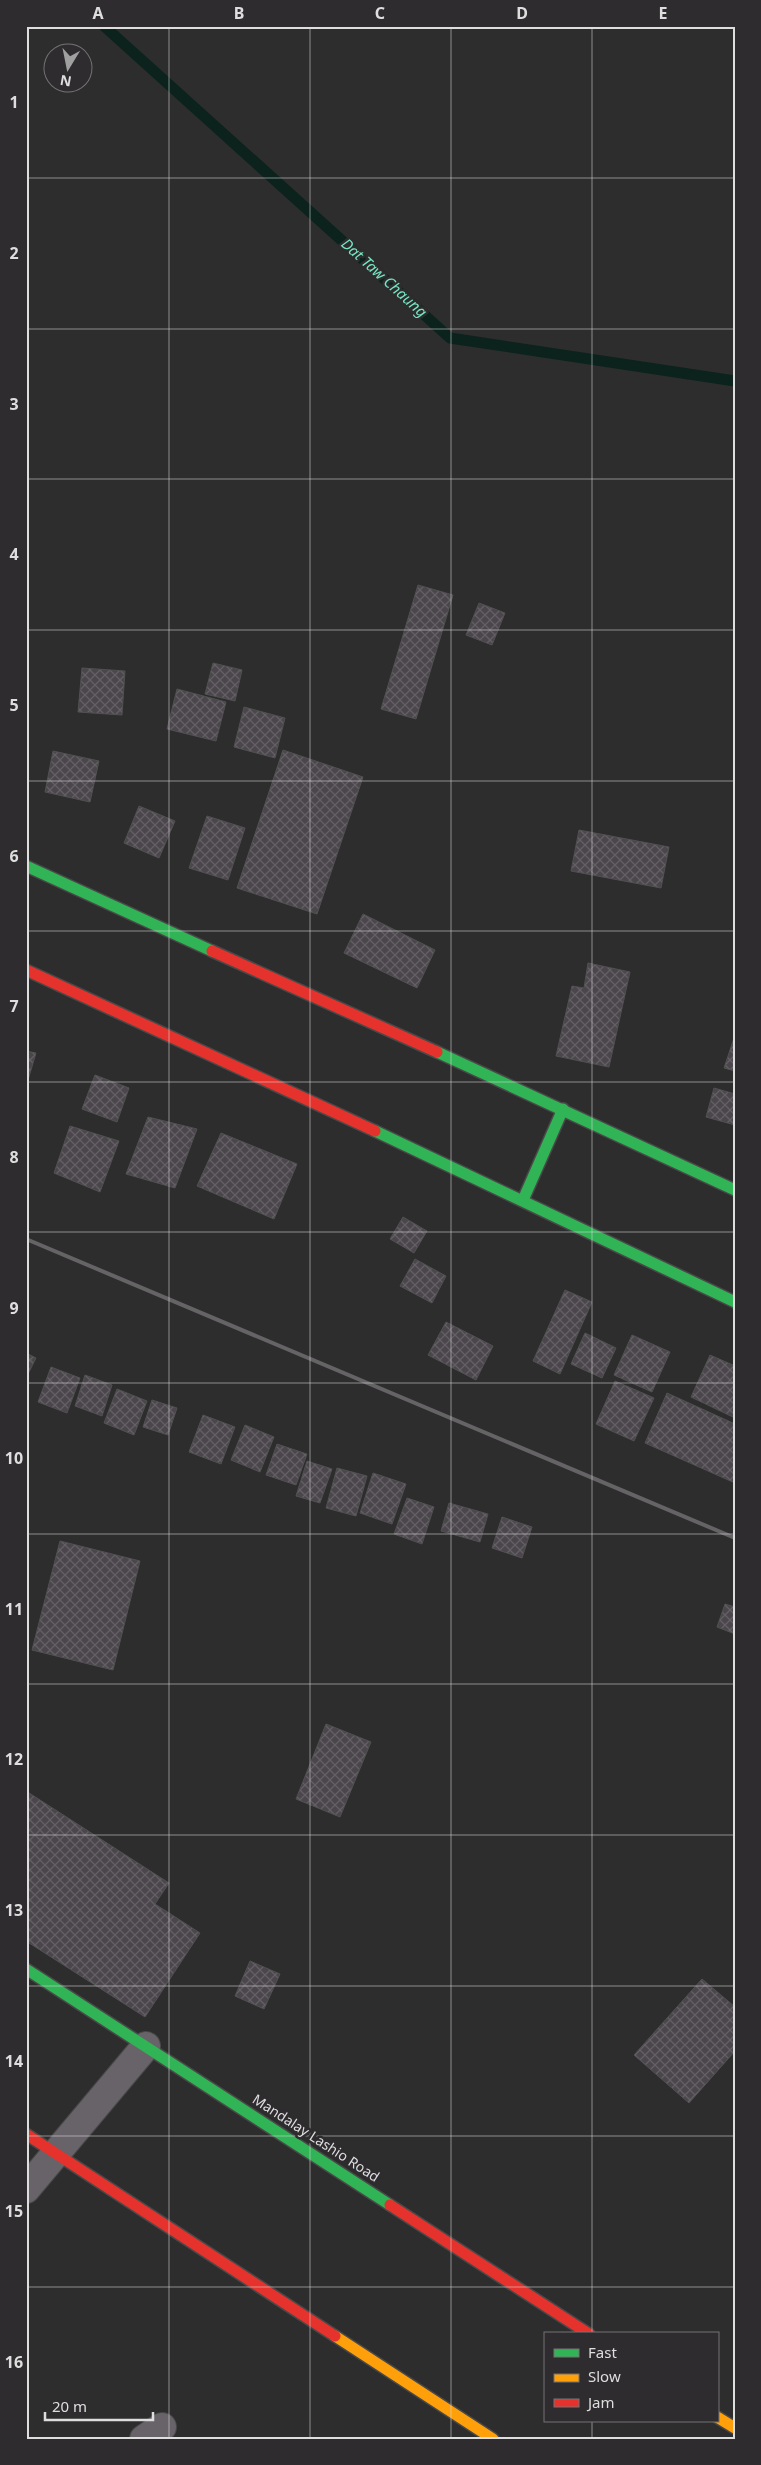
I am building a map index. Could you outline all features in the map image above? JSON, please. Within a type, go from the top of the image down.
[{"type":"main road","points":[[26,866],[242,966],[563,1109],[735,1190]]},
{"type":"main road","points":[[26,970],[523,1200],[735,1302]]},
{"type":"main road","points":[[523,1200],[563,1109]]},
{"type":"main road","name":"Mandalay Lashio Road","points":[[26,1969],[586,2332]]},
{"type":"main road","points":[[26,2134],[492,2439]]},
{"type":"main road","points":[[718,2418],[735,2428]]},
{"type":"street","points":[[26,2189],[55,2152],[146,2046]]},
{"type":"building","points":[[418,585],[453,595],[416,719],[381,709]]},
{"type":"building","points":[[479,603],[505,613],[492,645],[466,635]]},
{"type":"building","points":[[213,663],[242,670],[235,701],[205,694]]},
{"type":"building","points":[[82,668],[125,671],[122,715],[78,712]]},
{"type":"building","points":[[177,689],[226,702],[216,741],[167,729]]},
{"type":"building","points":[[244,707],[285,718],[275,758],[234,747]]},
{"type":"building","points":[[283,750],[363,777],[317,914],[237,888]]},
{"type":"building","points":[[53,751],[99,761],[90,802],[45,792]]},
{"type":"building","points":[[139,806],[175,821],[159,858],[124,843]]},
{"type":"building","points":[[207,816],[245,828],[228,880],[189,868]]},
{"type":"building","points":[[579,830],[669,847],[661,888],[571,871]]},
{"type":"building","points":[[363,914],[435,950],[417,988],[344,953]]},
{"type":"building","points":[[588,963],[630,972],[609,1067],[556,1056],[572,986],[584,988]]},
{"type":"building","points":[[735,1038],[735,1071],[724,1068]]},
{"type":"building","points":[[26,1051],[36,1053],[28,1080],[26,1079]]},
{"type":"building","points":[[95,1075],[129,1088],[117,1122],[82,1109]]},
{"type":"building","points":[[714,1088],[735,1094],[735,1125],[706,1117]]},
{"type":"building","points":[[148,1117],[197,1129],[175,1188],[126,1174]]},
{"type":"building","points":[[70,1126],[119,1141],[100,1192],[54,1173]]},
{"type":"building","points":[[221,1133],[297,1164],[274,1219],[197,1186]]},
{"type":"building","points":[[403,1217],[427,1231],[414,1253],[390,1239]]},
{"type":"building","points":[[415,1259],[446,1276],[432,1303],[400,1286]]},
{"type":"building","points":[[565,1290],[592,1302],[560,1374],[533,1361]]},
{"type":"building","points":[[446,1322],[493,1346],[476,1380],[428,1355]]},
{"type":"building","points":[[585,1333],[616,1348],[602,1378],[571,1364]]},
{"type":"building","points":[[632,1335],[670,1352],[652,1392],[614,1375]]},
{"type":"building","points":[[26,1353],[36,1358],[26,1378]]},
{"type":"building","points":[[710,1355],[735,1366],[735,1418],[691,1397]]},
{"type":"building","points":[[51,1367],[80,1378],[67,1413],[38,1402]]},
{"type":"building","points":[[85,1375],[112,1385],[102,1416],[75,1406]]},
{"type":"building","points":[[615,1381],[654,1398],[634,1441],[596,1424]]},
{"type":"building","points":[[117,1389],[147,1401],[134,1435],[104,1423]]},
{"type":"building","points":[[667,1393],[735,1424],[735,1483],[645,1443]]},
{"type":"building","points":[[152,1400],[177,1408],[168,1435],[143,1427]]},
{"type":"building","points":[[203,1415],[235,1427],[221,1464],[189,1452]]},
{"type":"building","points":[[245,1425],[274,1437],[260,1472],[231,1460]]},
{"type":"building","points":[[277,1444],[307,1454],[296,1485],[266,1475]]},
{"type":"building","points":[[307,1461],[332,1469],[320,1503],[296,1496]]},
{"type":"building","points":[[337,1468],[367,1476],[356,1516],[326,1508]]},
{"type":"building","points":[[373,1473],[406,1484],[392,1524],[360,1513]]},
{"type":"building","points":[[407,1498],[434,1507],[422,1544],[394,1534]]},
{"type":"building","points":[[449,1503],[488,1514],[480,1542],[441,1531]]},
{"type":"building","points":[[502,1517],[532,1527],[522,1558],[492,1548]]},
{"type":"building","points":[[60,1541],[140,1561],[113,1670],[32,1650]]},
{"type":"building","points":[[725,1604],[735,1607],[735,1634],[717,1627]]},
{"type":"building","points":[[326,1724],[371,1742],[340,1817],[296,1799]]},
{"type":"building","points":[[26,1791],[169,1883],[155,1904],[200,1933],[145,2017],[26,1941]]},
{"type":"building","points":[[250,1961],[280,1974],[264,2009],[235,1996]]},
{"type":"building","points":[[702,1979],[735,2007],[735,2051],[689,2103],[634,2055]]},
{"type":"waterway","name":"Dat Taw Chaung","points":[[104,26],[450,338],[735,381]]},
{"type":"railway","points":[[26,1239],[735,1538]]},
{"type":"traffic: fast","points":[[26,866],[212,951]]},
{"type":"traffic: fast","points":[[437,1052],[735,1190]]},
{"type":"traffic: fast","points":[[523,1200],[563,1109]]},
{"type":"traffic: fast","points":[[375,1131],[735,1302]]},
{"type":"traffic: fast","points":[[26,1969],[390,2205]]},
{"type":"traffic: slow","points":[[335,2336],[493,2439]]},
{"type":"traffic: slow","points":[[718,2418],[735,2428]]},
{"type":"traffic: jam","points":[[212,951],[437,1052]]},
{"type":"traffic: jam","points":[[26,970],[375,1131]]},
{"type":"traffic: jam","points":[[26,2134],[335,2336]]},
{"type":"traffic: jam","points":[[390,2205],[586,2332]]}]
